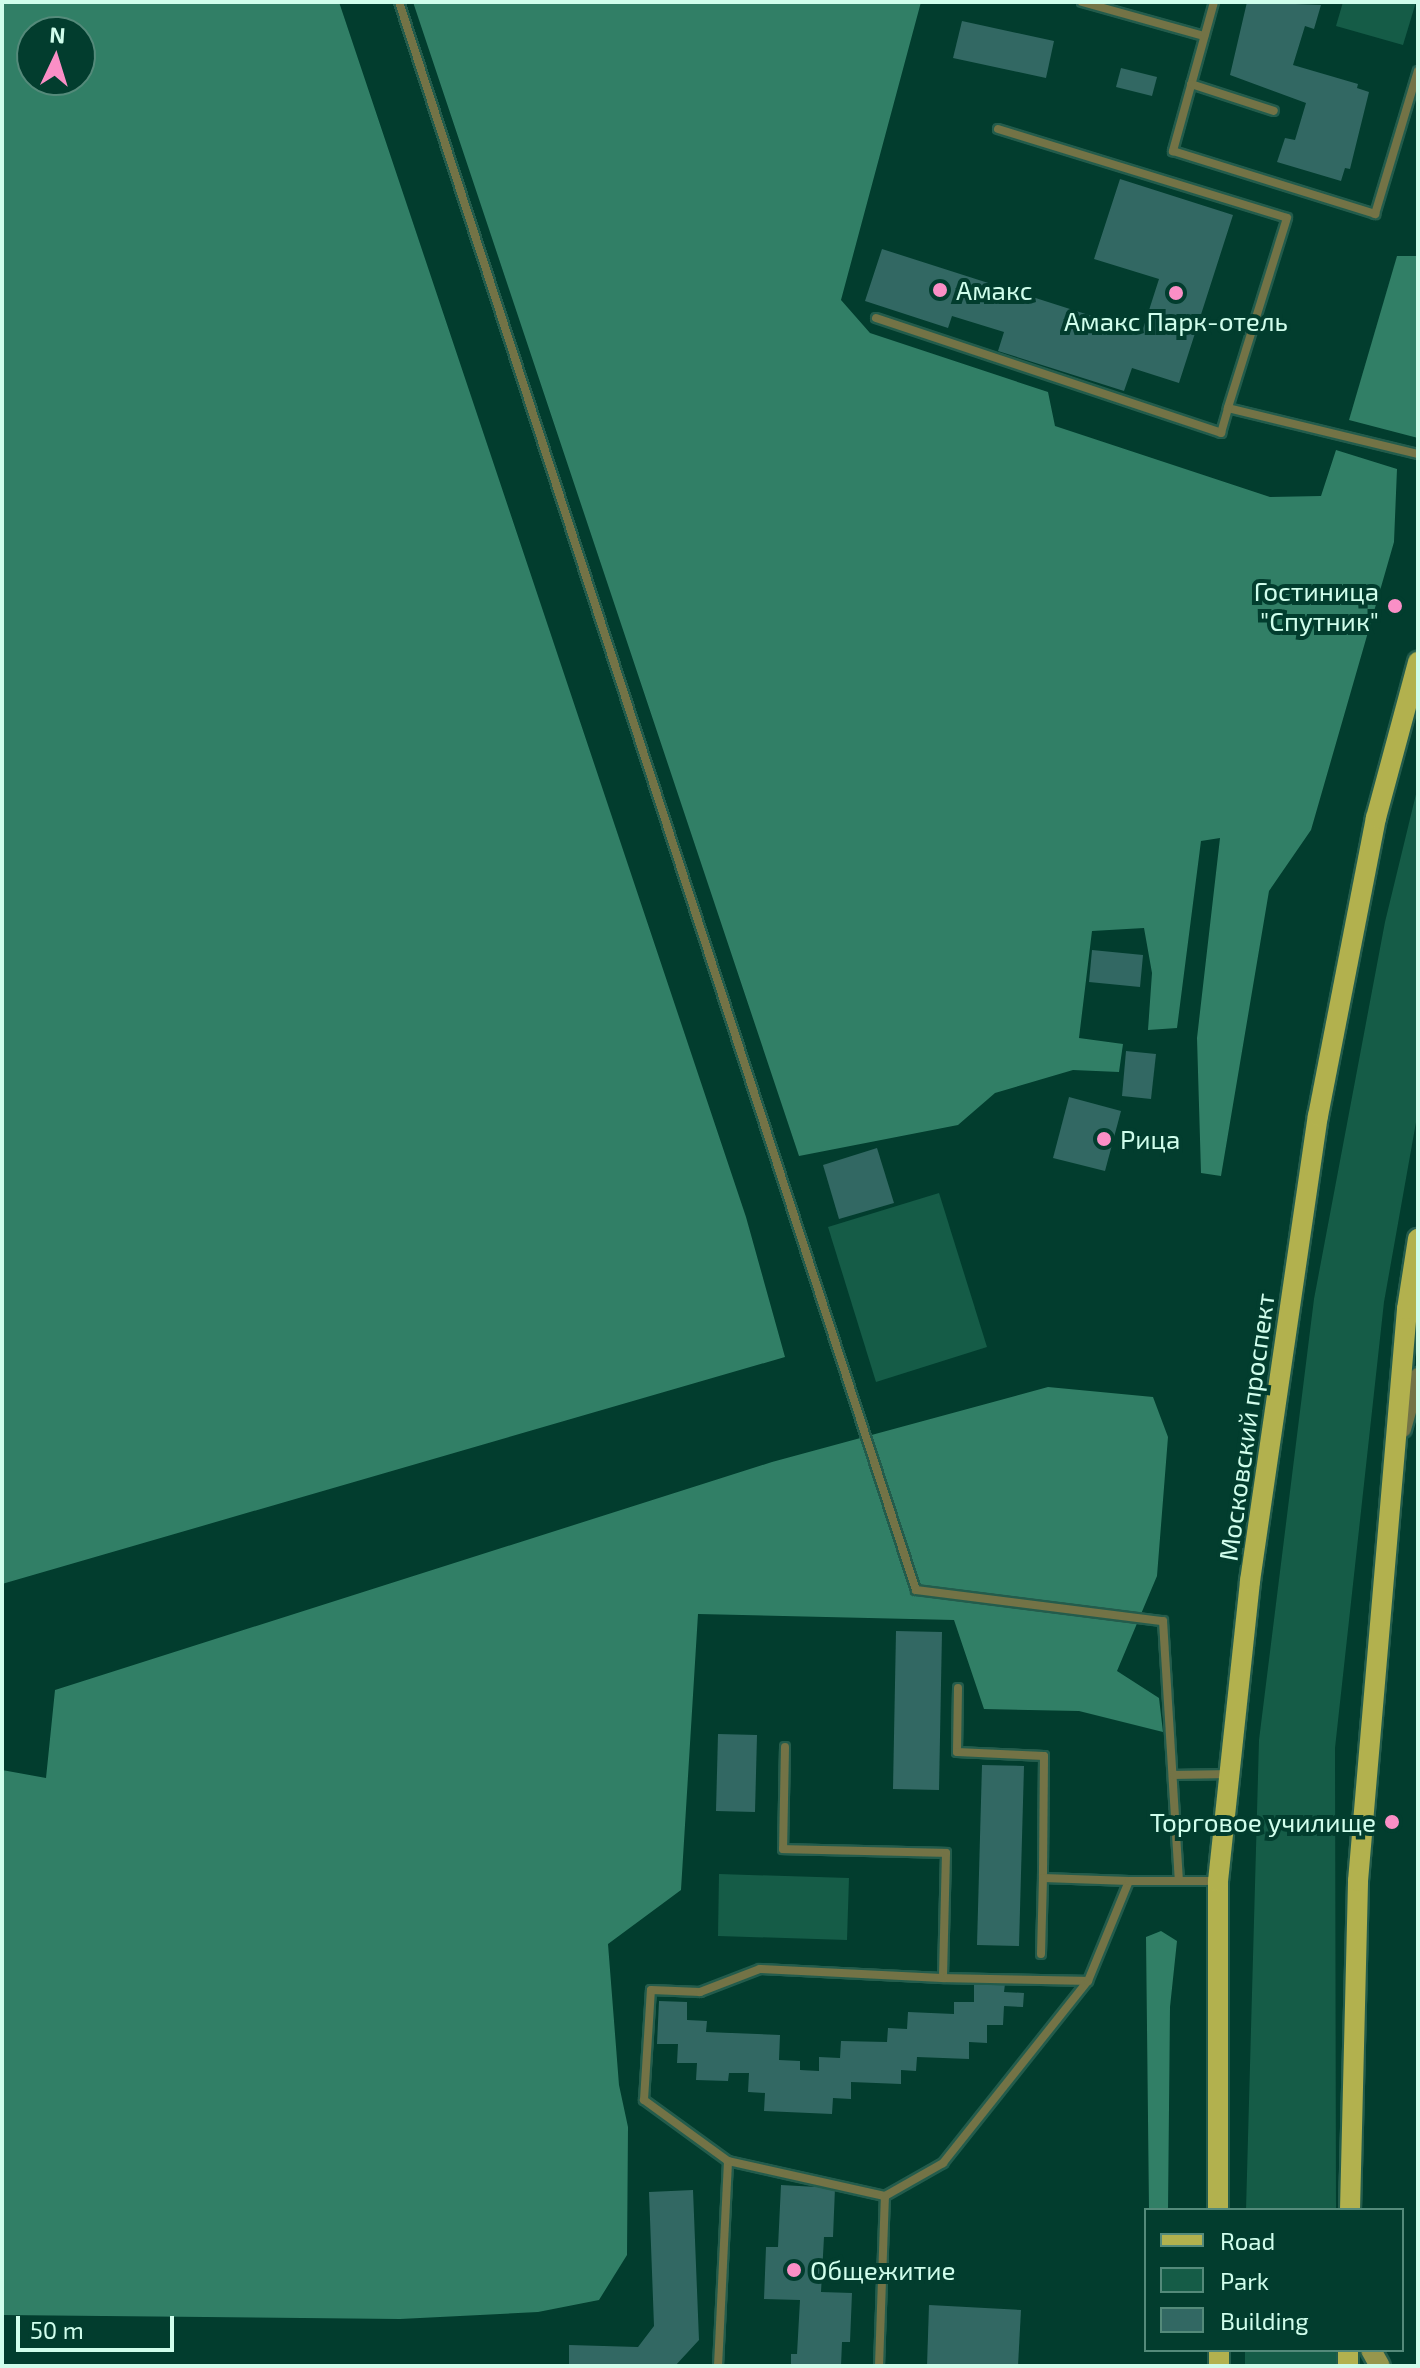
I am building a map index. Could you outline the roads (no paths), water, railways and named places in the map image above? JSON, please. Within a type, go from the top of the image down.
[{"type":"main road","name":"Московский проспект","points":[[1218,2208],[1218,1881],[1250,1581],[1318,1116],[1376,818],[1418,662]]},
{"type":"main road","points":[[1350,2208],[1358,1881],[1393,1465],[1418,1239]]},
{"type":"street","points":[[1393,1465],[1418,1376]]},
{"type":"lane","points":[[399,2],[916,1590],[1163,1621],[1179,1881]]},
{"type":"lane","points":[[1082,2],[1204,36]]},
{"type":"lane","points":[[1214,2],[1173,151],[1375,214],[1414,99],[1418,71]]},
{"type":"lane","points":[[1191,84],[1274,111]]},
{"type":"lane","points":[[876,318],[1221,433],[1287,218],[998,129]]},
{"type":"lane","points":[[1228,408],[1418,454]]},
{"type":"lane","points":[[958,1688],[957,1752],[1044,1756],[1041,1954]]},
{"type":"lane","points":[[785,1747],[783,1849],[946,1853],[943,1978]]},
{"type":"lane","points":[[1174,1775],[1229,1774]]},
{"type":"lane","points":[[1043,1878],[1218,1881]]},
{"type":"lane","points":[[1088,1981],[760,1969],[700,1992],[651,1990],[644,2100],[728,2161],[885,2196],[943,2163],[1088,1981],[1129,1881]]},
{"type":"lane","points":[[718,2366],[728,2161]]},
{"type":"lane","points":[[879,2366],[885,2196]]},
{"type":"place","name":"Амакс","points":[[940,290]]},
{"type":"place","name":"Амакс Парк-отель","points":[[1176,293]]},
{"type":"place","name":"Гостиница \"Спутник\"","points":[[1395,606]]},
{"type":"place","name":"Рица","points":[[1104,1139]]},
{"type":"place","name":"Торговое училище","points":[[1392,1822]]},
{"type":"place","name":"Общежитие","points":[[794,2270]]}]
